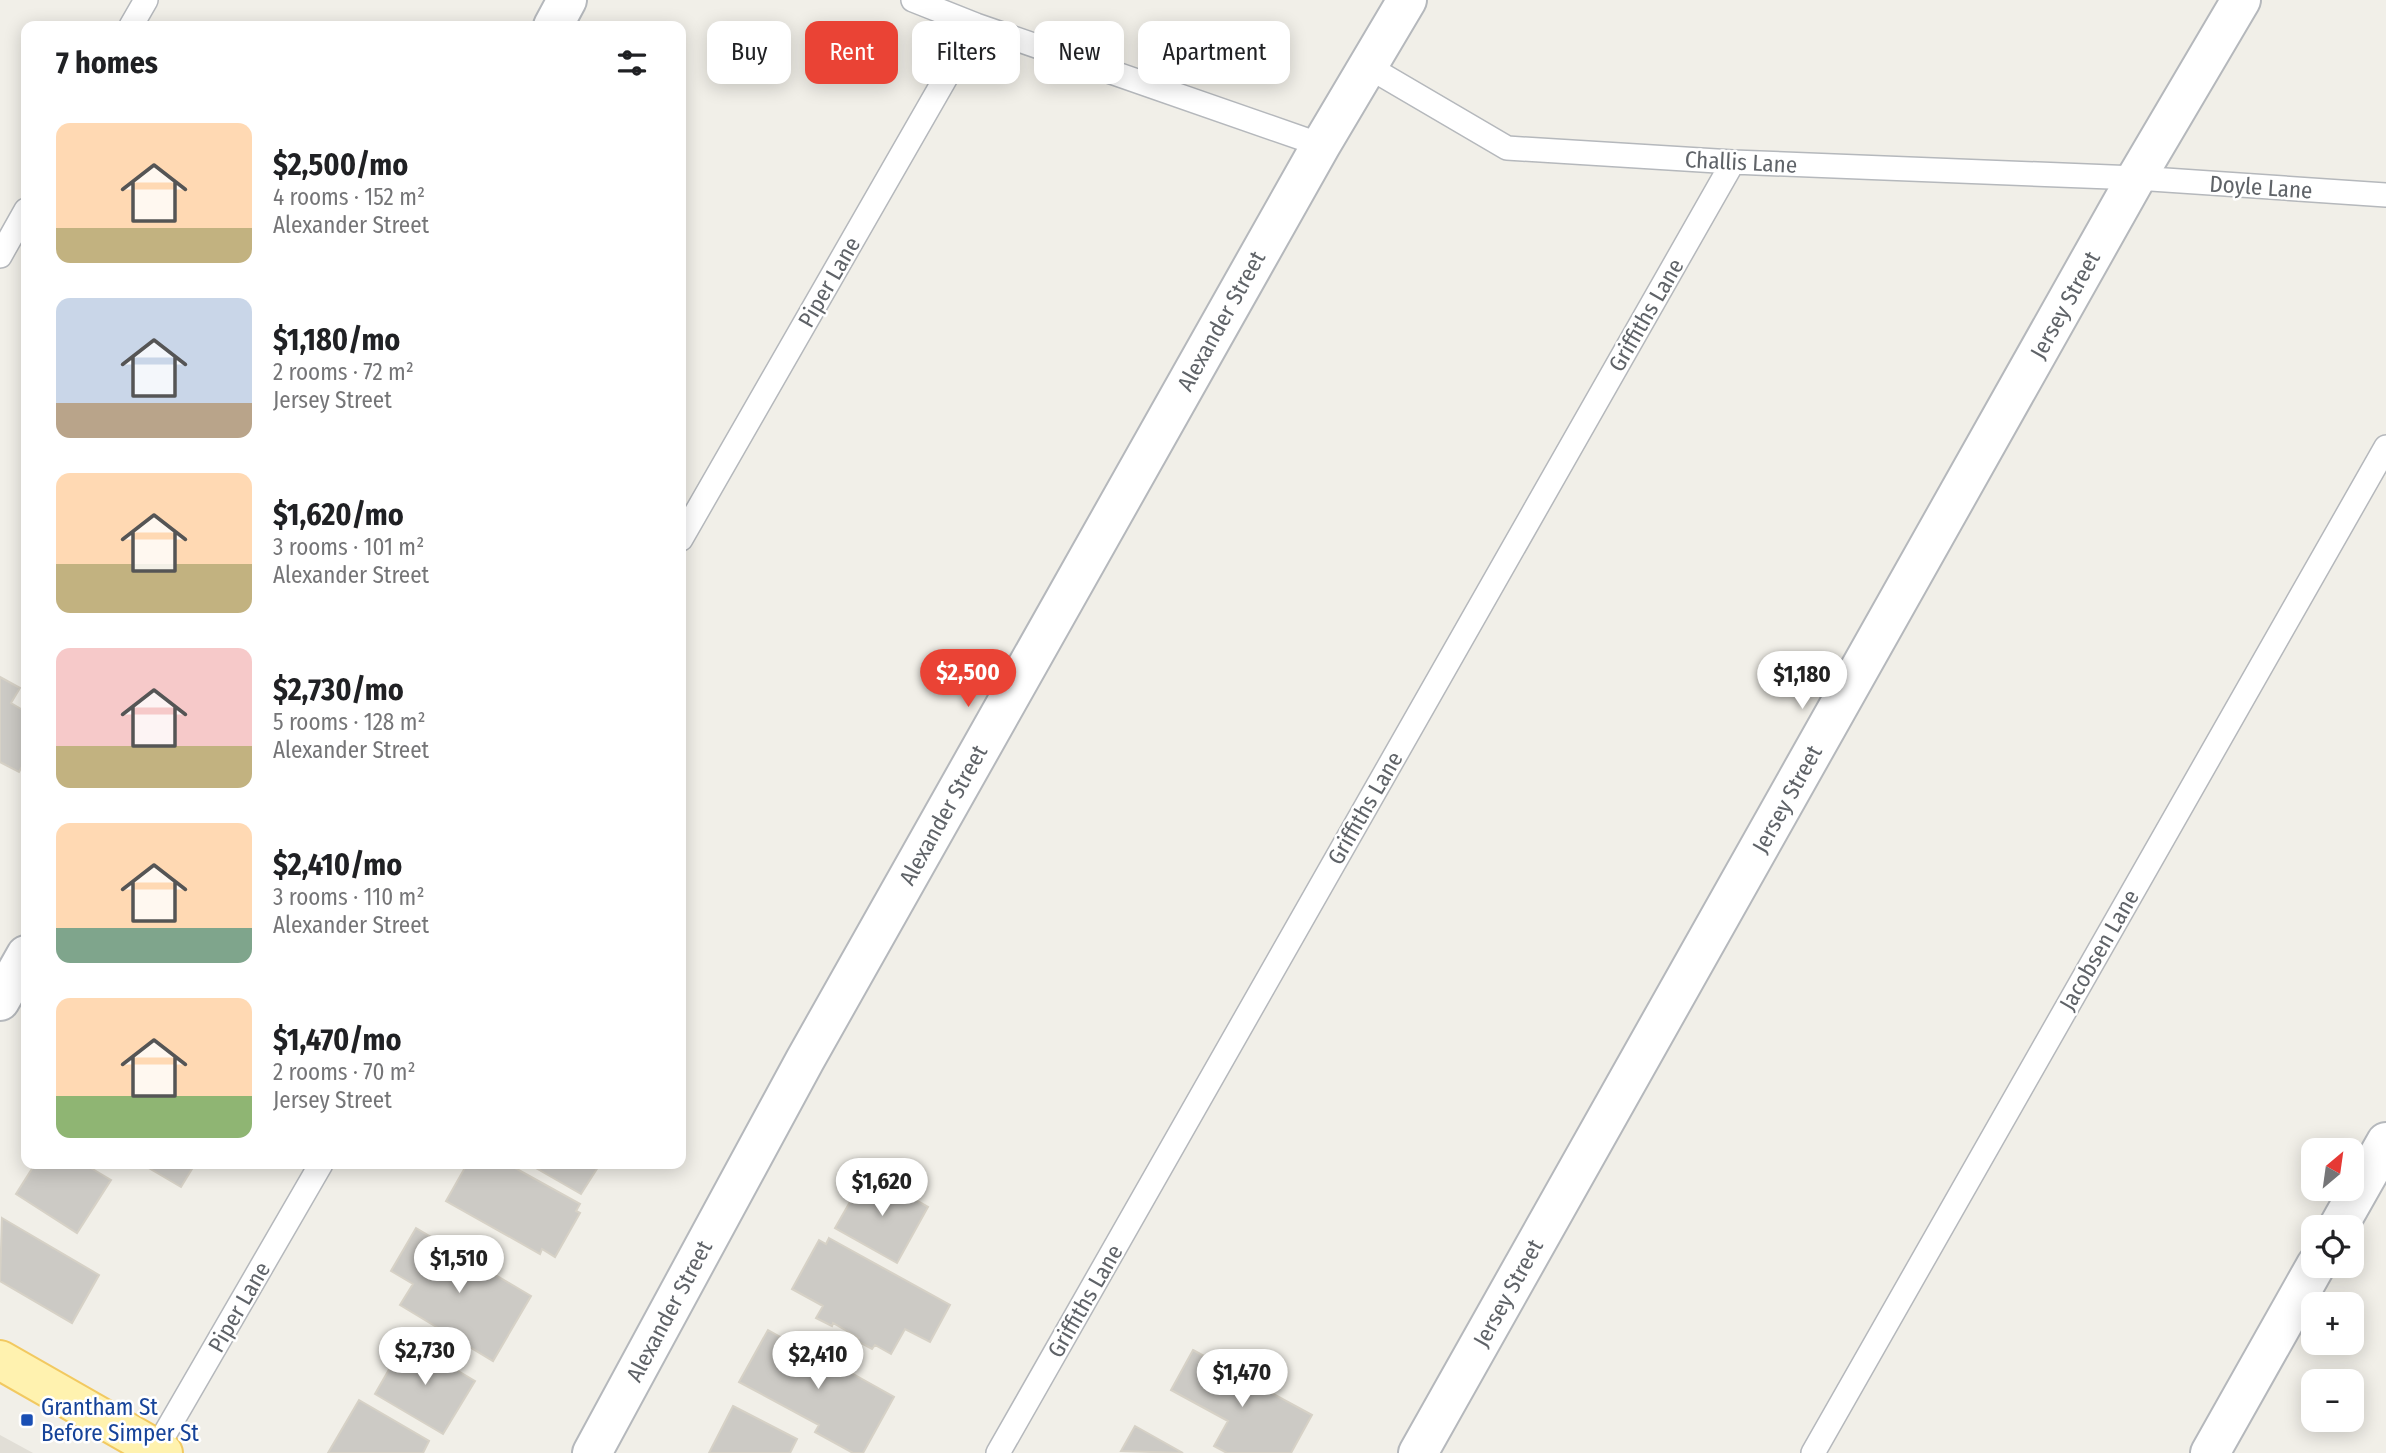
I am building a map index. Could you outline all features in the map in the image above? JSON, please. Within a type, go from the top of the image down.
[{"type":"main road","points":[[0,1360],[160,1451]]},
{"type":"street","points":[[556,21],[568,0]]},
{"type":"street","name":"Alexander Street","points":[[592,1453],[805,1060],[1321,145],[1407,0]]},
{"type":"street","name":"Jersey Street","points":[[1418,1453],[2136,178],[2242,0]]},
{"type":"street","points":[[0,1001],[21,964]]},
{"type":"street","points":[[2345,1215],[2386,1142]]},
{"type":"street","points":[[2210,1453],[2309,1278]]},
{"type":"lane","points":[[134,21],[146,0]]},
{"type":"lane","points":[[913,0],[966,21]]},
{"type":"lane","points":[[1020,40],[1321,145]]},
{"type":"lane","name":"Challis Lane","points":[[1367,66],[1507,148],[1732,162],[2136,178]]},
{"type":"lane","name":"Piper Lane","points":[[686,530],[942,84]]},
{"type":"lane","name":"Griffiths Lane","points":[[998,1453],[1732,162]]},
{"type":"lane","name":"Doyle Lane","points":[[2136,178],[2386,195]]},
{"type":"lane","points":[[0,256],[21,219]]},
{"type":"lane","name":"Jacobsen Lane","points":[[1813,1453],[2386,447]]},
{"type":"lane","name":"Piper Lane","points":[[160,1451],[318,1169]]},
{"type":"shaded area","points":[[0,1435],[33,1453],[0,1453]]},
{"type":"building","points":[[0,677],[20,688],[11,703],[21,709],[21,768],[19,772],[0,762]]},
{"type":"building","points":[[32,1169],[92,1169],[111,1180],[77,1233],[16,1194]]},
{"type":"building","points":[[150,1169],[192,1169],[181,1187]]},
{"type":"building","points":[[464,1169],[517,1169],[580,1204],[576,1211],[580,1213],[555,1257],[542,1249],[540,1254],[446,1201]]},
{"type":"building","points":[[538,1169],[597,1169],[581,1194]]},
{"type":"building","points":[[867,1172],[928,1207],[897,1263],[835,1228]]},
{"type":"building","points":[[2,1218],[99,1275],[72,1323],[0,1281]]},
{"type":"building","points":[[416,1228],[531,1296],[493,1361],[400,1305],[413,1284],[391,1271]]},
{"type":"building","points":[[829,1238],[950,1305],[930,1342],[905,1329],[891,1354],[875,1345],[872,1349],[833,1323],[832,1326],[816,1318],[823,1306],[792,1289],[819,1240],[826,1244]]},
{"type":"building","points":[[768,1330],[802,1349],[805,1343],[894,1397],[863,1453],[853,1453],[815,1432],[819,1425],[739,1382]]},
{"type":"building","points":[[406,1340],[475,1381],[443,1434],[375,1394]]},
{"type":"building","points":[[1193,1350],[1312,1415],[1291,1453],[1227,1453],[1214,1446],[1228,1421],[1171,1390]]},
{"type":"building","points":[[359,1400],[429,1441],[423,1453],[328,1453]]},
{"type":"building","points":[[733,1406],[797,1439],[790,1453],[709,1453]]},
{"type":"building","points":[[1135,1426],[1183,1453],[1121,1451]]},
{"type":"place","name":"Grantham St Before Simper St","points":[[27,1420]]}]
